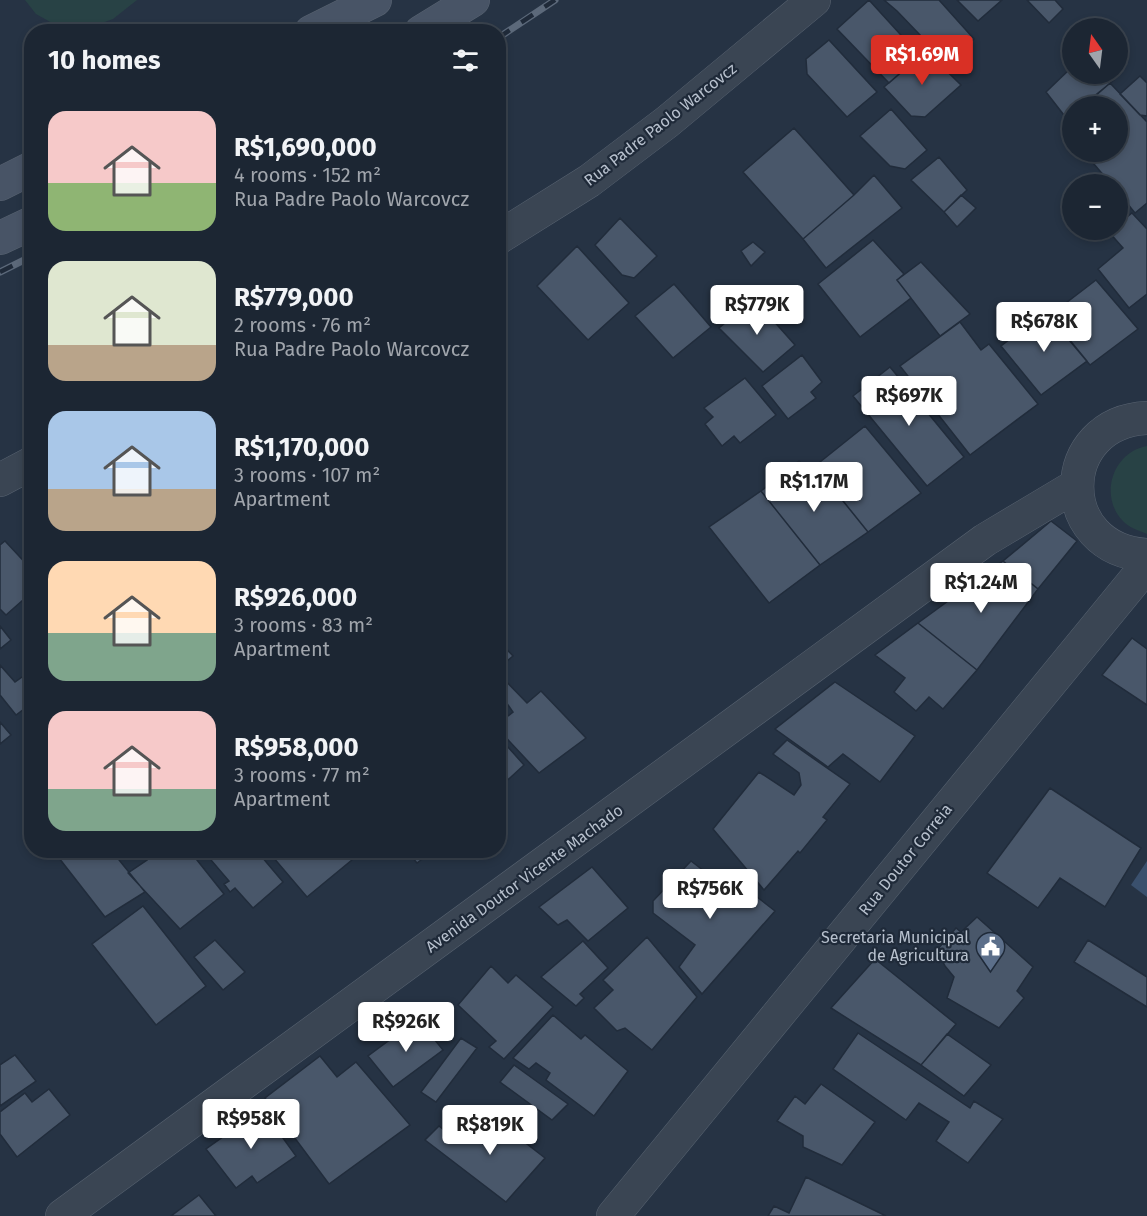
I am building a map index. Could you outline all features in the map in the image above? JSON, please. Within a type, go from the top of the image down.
[{"type":"main road","points":[[326,24],[375,0]]},
{"type":"main road","points":[[434,24],[473,0]]},
{"type":"main road","points":[[0,184],[24,172]]},
{"type":"main road","points":[[0,238],[24,226]]},
{"type":"street","name":"Rua Padre Paolo Warcovcz","points":[[506,233],[589,182],[659,129],[814,0]]},
{"type":"street","points":[[1142,415],[1110,427],[1092,443],[1081,463],[1079,498],[1091,530],[1109,545],[1131,554],[1147,555]]},
{"type":"street","points":[[0,480],[24,467]]},
{"type":"street","name":"Avenida Doutor Vicente Machado","points":[[62,1216],[985,540],[1024,530],[1079,498]]},
{"type":"street","points":[[1106,614],[1109,545]]},
{"type":"street","name":"Rua Doutor Correia","points":[[612,1216],[1147,565]]},
{"type":"green space","points":[[25,0],[137,0],[113,19],[99,24],[54,24],[36,14]]},
{"type":"green space","points":[[1147,446],[1147,534],[1122,520],[1111,499],[1111,487],[1118,465],[1135,450]]},
{"type":"water","points":[[1147,861],[1147,897],[1131,885]]},
{"type":"building","points":[[869,0],[920,56],[889,83],[837,29]]},
{"type":"building","points":[[884,0],[939,0],[974,39],[947,63]]},
{"type":"building","points":[[957,0],[1002,0],[978,21]]},
{"type":"building","points":[[1027,0],[1055,0],[1063,9],[1049,23]]},
{"type":"building","points":[[829,40],[877,92],[847,117],[807,74],[806,59]]},
{"type":"building","points":[[926,51],[961,85],[925,117],[911,116],[884,87]]},
{"type":"building","points":[[1140,76],[1147,83],[1147,116],[1140,115],[1128,102],[1128,96],[1120,94]]},
{"type":"building","points":[[1062,77],[1062,84],[1109,84],[1094,96],[1062,96],[1062,113],[1046,92]]},
{"type":"building","points":[[1111,84],[1122,96],[1095,96]]},
{"type":"building","points":[[1128,102],[1147,122],[1147,203],[1135,213],[1128,204],[1128,174],[1102,174],[1092,162],[1128,162]]},
{"type":"building","points":[[891,109],[927,150],[905,169],[890,166],[860,136]]},
{"type":"building","points":[[794,128],[854,195],[803,239],[743,172]]},
{"type":"building","points":[[939,157],[967,190],[944,212],[911,180]]},
{"type":"building","points":[[874,175],[902,208],[826,268],[803,239]]},
{"type":"building","points":[[961,195],[976,208],[957,227],[944,212]]},
{"type":"building","points":[[1132,213],[1147,229],[1147,294],[1129,308],[1098,269],[1123,248],[1116,240],[1128,240],[1128,216]]},
{"type":"building","points":[[620,218],[657,256],[634,278],[622,275],[595,245]]},
{"type":"building","points":[[873,240],[904,274],[897,280],[911,298],[860,337],[818,284]]},
{"type":"building","points":[[753,242],[765,252],[751,266],[741,251]]},
{"type":"building","points":[[577,246],[629,303],[588,340],[537,286]]},
{"type":"building","points":[[921,262],[970,314],[940,336],[897,280]]},
{"type":"building","points":[[1096,280],[1138,329],[1090,365],[1049,316]]},
{"type":"building","points":[[674,284],[711,327],[673,358],[635,316]]},
{"type":"building","points":[[754,299],[795,345],[763,372],[719,328]]},
{"type":"building","points":[[1046,311],[1087,361],[1041,395],[1001,346]]},
{"type":"building","points":[[960,322],[981,350],[989,344],[1038,404],[970,455],[900,366]]},
{"type":"building","points":[[802,355],[822,382],[811,392],[816,398],[788,419],[762,386]]},
{"type":"building","points":[[890,367],[964,457],[927,486],[853,396]]},
{"type":"building","points":[[745,378],[776,415],[740,443],[734,436],[722,446],[705,424],[713,417],[704,408]]},
{"type":"building","points":[[865,426],[921,493],[868,532],[815,466]]},
{"type":"building","points":[[799,461],[816,480],[822,475],[868,532],[820,565],[761,491]]},
{"type":"building","points":[[761,491],[820,565],[769,603],[709,527]]},
{"type":"building","points":[[1051,521],[1077,541],[1038,589],[1003,561]]},
{"type":"building","points":[[5,541],[24,561],[24,599],[6,615],[0,609],[0,545]]},
{"type":"building","points":[[1003,561],[1038,589],[977,670],[918,623]]},
{"type":"building","points":[[918,623],[977,670],[943,709],[929,697],[916,711],[894,692],[905,678],[875,655]]},
{"type":"building","points":[[0,626],[11,640],[0,649]]},
{"type":"building","points":[[1132,638],[1147,649],[1147,705],[1102,675]]},
{"type":"building","points":[[506,649],[513,656],[506,662]]},
{"type":"building","points":[[0,665],[15,682],[24,676],[24,709],[16,715],[0,695]]},
{"type":"building","points":[[506,681],[527,703],[541,691],[586,738],[539,773],[506,738],[506,718],[513,712],[506,702]]},
{"type":"building","points":[[835,682],[915,736],[880,782],[843,754],[828,767],[775,729]]},
{"type":"building","points":[[0,722],[11,735],[0,744]]},
{"type":"building","points":[[787,740],[850,784],[823,817],[827,820],[800,853],[798,851],[764,890],[713,829],[759,772],[794,795],[801,785],[799,773],[773,754]]},
{"type":"building","points":[[506,745],[524,765],[506,782]]},
{"type":"building","points":[[1050,788],[1141,848],[1105,907],[1060,878],[1038,908],[987,873]]},
{"type":"building","points":[[59,858],[117,858],[145,892],[105,917]]},
{"type":"building","points":[[145,858],[195,858],[224,894],[180,929],[128,873],[147,860]]},
{"type":"building","points":[[214,858],[263,858],[283,882],[253,908],[235,888],[230,892],[224,884],[229,881],[211,860]]},
{"type":"building","points":[[274,858],[354,858],[307,897]]},
{"type":"building","points":[[413,858],[424,858],[417,863]]},
{"type":"building","points":[[691,861],[717,881],[725,872],[775,911],[702,994],[679,967],[695,945],[653,913],[653,901]]},
{"type":"building","points":[[592,867],[628,908],[588,941],[567,920],[558,925],[539,907]]},
{"type":"building","points":[[143,906],[206,986],[156,1025],[92,944]]},
{"type":"building","name":"Secretaria Municipal de Agricultura","points":[[977,917],[1033,967],[1017,991],[1024,998],[999,1028],[947,998],[954,977],[937,950],[956,928],[961,932]]},
{"type":"building","points":[[647,937],[697,997],[652,1050],[625,1028],[617,1031],[594,1008],[613,990],[603,980]]},
{"type":"building","points":[[215,940],[245,972],[223,990],[194,957]]},
{"type":"building","points":[[1088,940],[1147,977],[1147,1007],[1074,962]]},
{"type":"building","points":[[583,941],[608,968],[580,994],[584,998],[576,1006],[541,977]]},
{"type":"building","points":[[875,959],[956,1024],[921,1065],[831,1008]]},
{"type":"building","points":[[491,966],[508,983],[516,975],[553,1007],[504,1059],[489,1047],[496,1041],[458,1005]]},
{"type":"building","points":[[553,1015],[581,1039],[585,1035],[628,1071],[594,1116],[546,1080],[550,1073],[536,1063],[529,1069],[513,1058]]},
{"type":"building","points":[[418,1019],[443,1050],[393,1087],[368,1056]]},
{"type":"building","points":[[858,1033],[970,1108],[974,1101],[1003,1119],[968,1163],[936,1141],[949,1122],[919,1103],[906,1120],[833,1069]]},
{"type":"building","points":[[947,1034],[991,1065],[964,1096],[921,1065]]},
{"type":"building","points":[[461,1038],[477,1048],[436,1102],[421,1092]]},
{"type":"building","points":[[15,1055],[36,1081],[0,1106],[0,1065]]},
{"type":"building","points":[[320,1056],[337,1077],[356,1062],[410,1125],[329,1184],[265,1098]]},
{"type":"building","points":[[514,1065],[568,1104],[552,1120],[500,1082]]},
{"type":"building","points":[[821,1084],[875,1122],[842,1165],[803,1147],[803,1136],[777,1121],[795,1096],[805,1104]]},
{"type":"building","points":[[49,1089],[70,1115],[17,1157],[0,1134],[0,1112],[25,1093],[32,1102]]},
{"type":"building","points":[[262,1109],[296,1156],[257,1183],[252,1176],[236,1188],[206,1149]]},
{"type":"building","points":[[487,1113],[545,1158],[506,1202],[425,1140],[439,1126],[460,1143]]},
{"type":"building","points":[[806,1177],[886,1216],[768,1216],[774,1206],[789,1213]]},
{"type":"building","points":[[199,1195],[216,1216],[171,1216]]},
{"type":"railway","points":[[506,33],[555,0]]},
{"type":"railway","points":[[0,272],[24,260]]},
{"type":"place","name":"Secretaria Municipal de Agricultura","points":[[990,972]]}]
